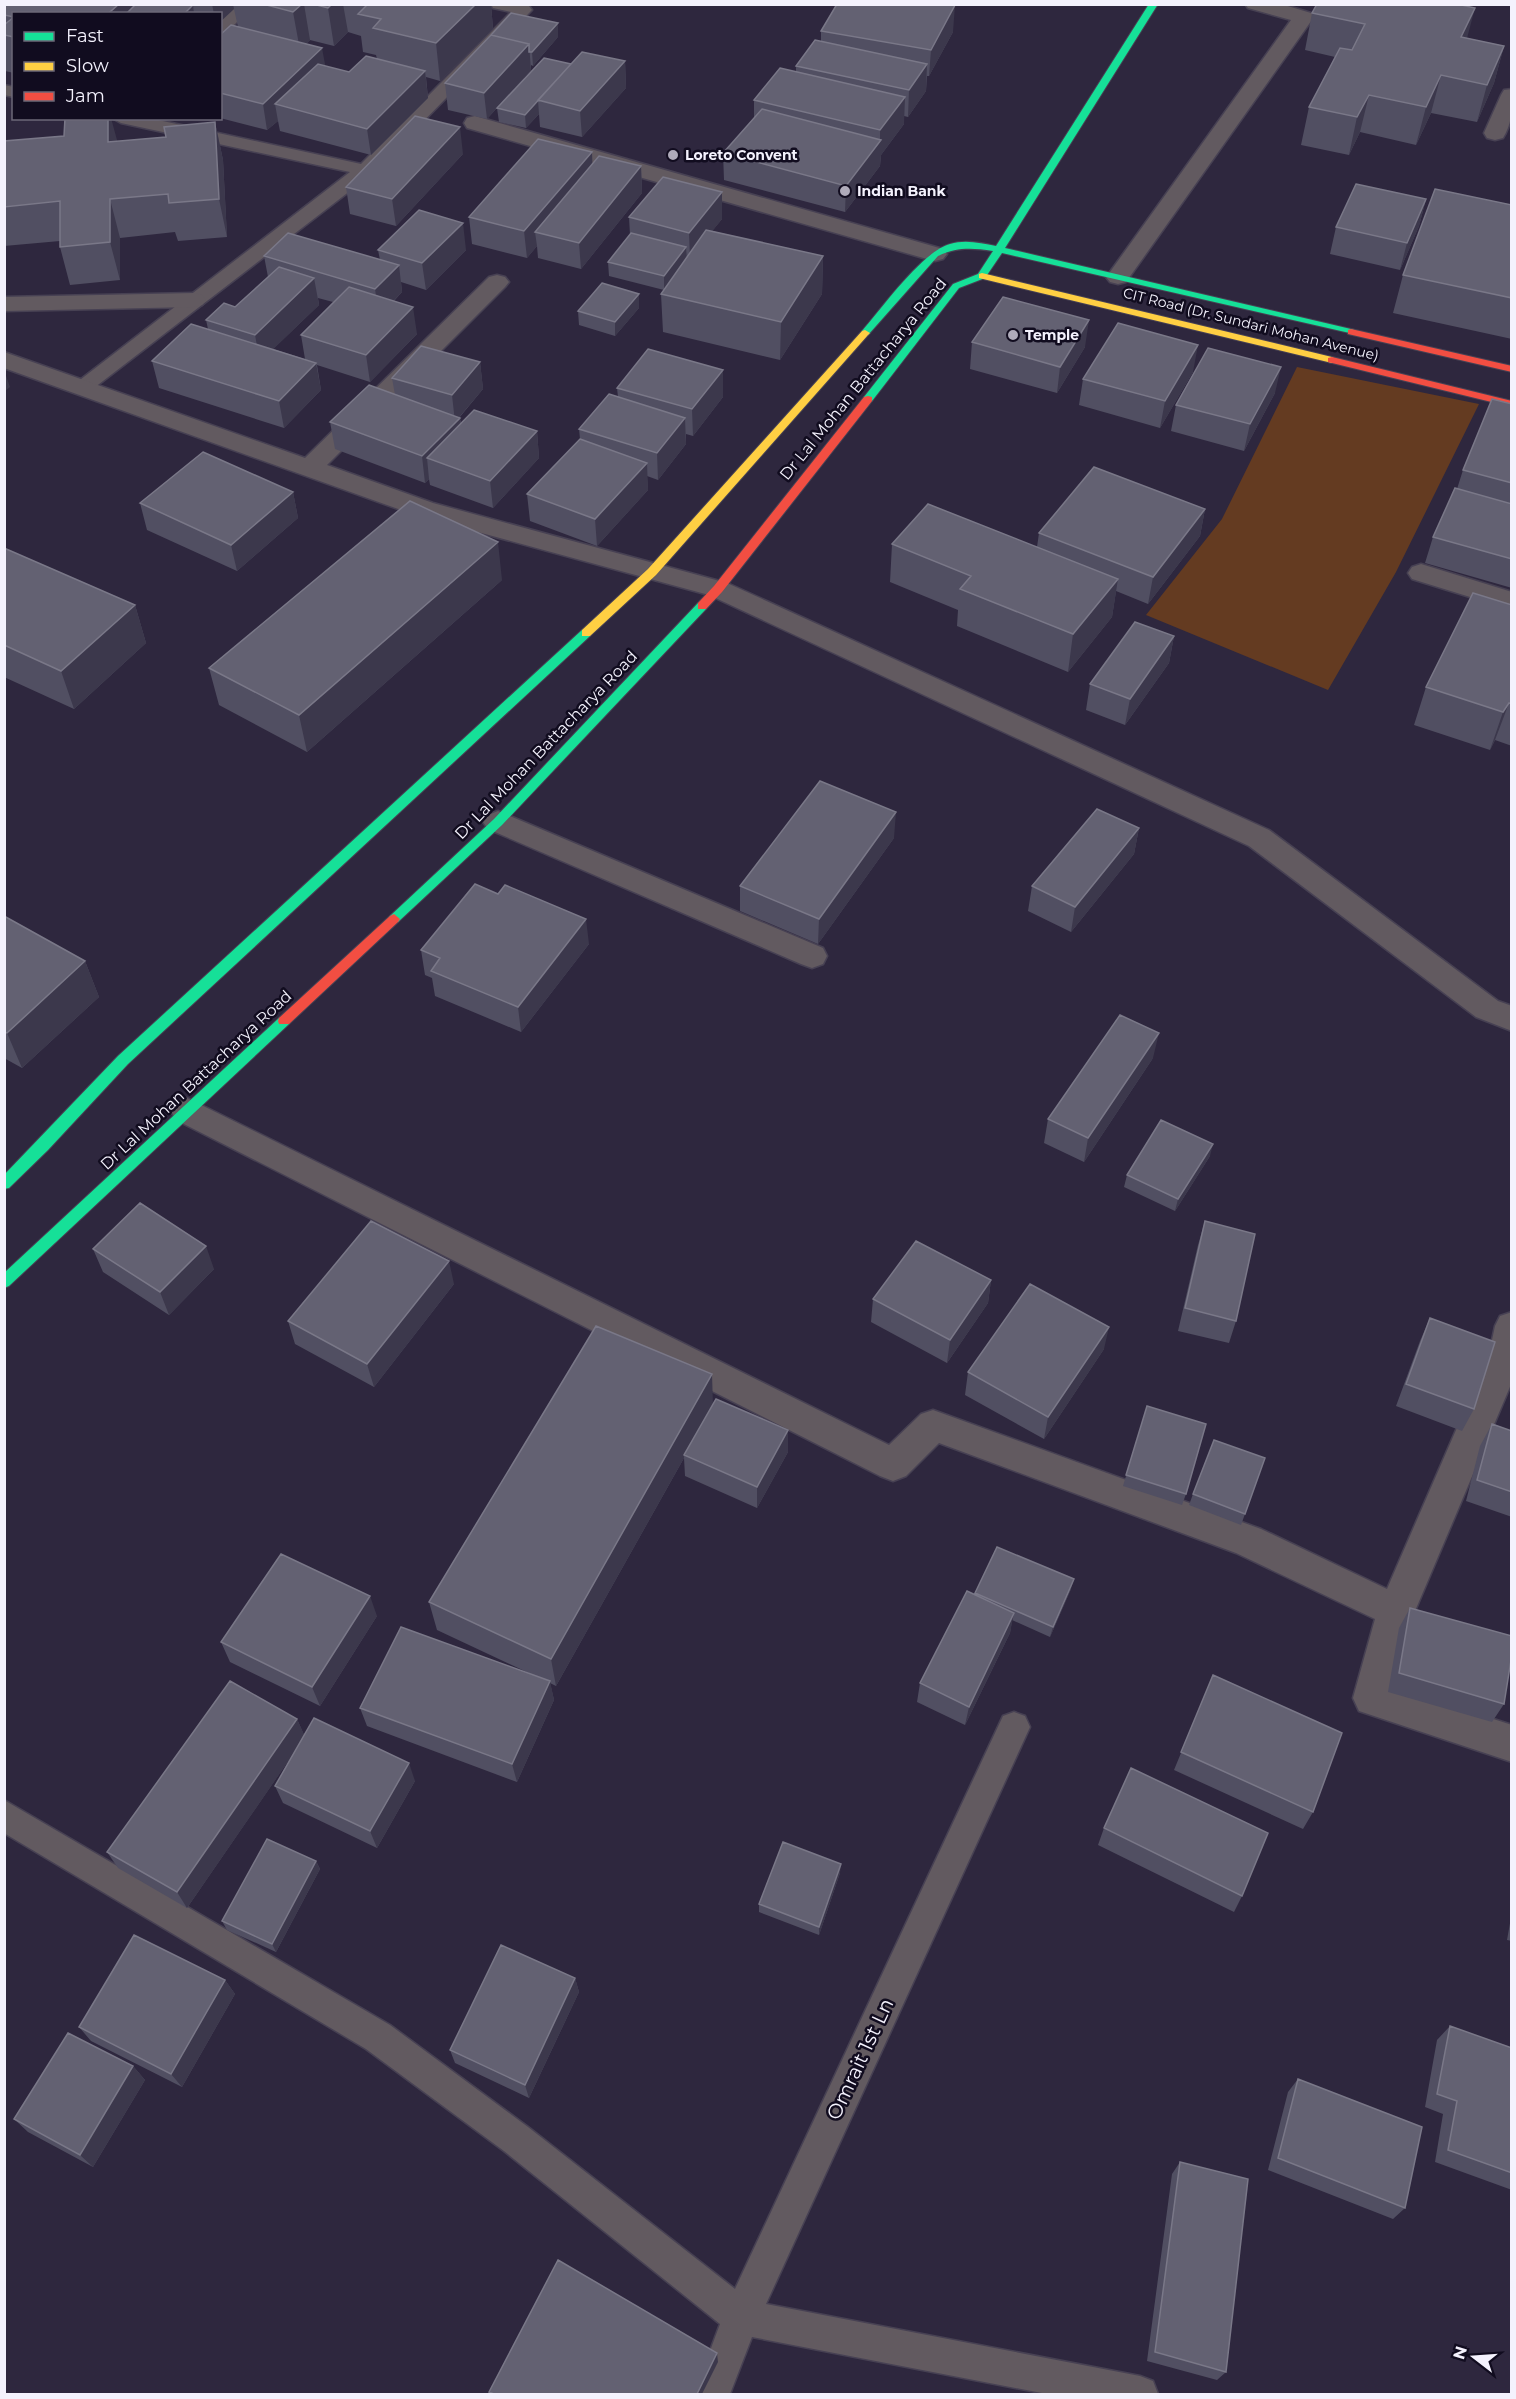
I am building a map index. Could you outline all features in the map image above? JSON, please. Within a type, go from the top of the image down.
[{"type":"main road","points":[[982,276],[1154,4]]},
{"type":"main road","name":"Dr Lal Mohan Battacharya Road","points":[[4,1184],[132,1052],[652,572],[935,254],[954,243],[972,243],[998,249]]},
{"type":"main road","name":"CIT Road (Dr. Sundari Mohan Avenue)","points":[[998,249],[1512,369]]},
{"type":"main road","name":"Dr Lal Mohan Battacharya Road","points":[[4,1282],[498,822],[718,589],[956,286],[982,276]]},
{"type":"main road","name":"CIT Road (Dr. Sundari Mohan Avenue)","points":[[982,276],[1512,404]]},
{"type":"street","points":[[1118,277],[1304,17],[1255,4]]},
{"type":"street","points":[[1495,133],[1512,95]]},
{"type":"street","points":[[475,123],[935,254]]},
{"type":"street","points":[[309,468],[497,282]]},
{"type":"street","points":[[4,303],[194,300]]},
{"type":"street","points":[[4,359],[424,509],[718,589],[1259,838],[1487,1009],[1512,1019]]},
{"type":"street","points":[[1421,573],[1512,601]]},
{"type":"street","points":[[498,822],[812,956]]},
{"type":"street","points":[[188,1111],[893,1465],[933,1425],[1248,1541],[1396,1611]]},
{"type":"street","points":[[1512,1326],[1506,1354],[1396,1611],[1371,1698],[1512,1744]]},
{"type":"lane","points":[[222,27],[247,4]]},
{"type":"lane","points":[[83,387],[365,170],[522,10],[499,4]]},
{"type":"lane","points":[[132,120],[365,170]]},
{"type":"lane","name":"Omrait 1st Ln","points":[[712,2394],[741,2317],[1014,1727]]},
{"type":"lane","points":[[4,1815],[378,2037],[516,2139],[741,2317],[1140,2394]]},
{"type":"shaded area","points":[[1297,367],[1479,404],[1396,572],[1328,690],[1146,615],[1222,519]]},
{"type":"building","points":[[4,4],[119,4],[110,12],[12,12],[12,17],[4,15]]},
{"type":"building","points":[[136,4],[193,5],[186,12],[128,12]]},
{"type":"building","points":[[263,4],[302,4],[293,12]]},
{"type":"building","points":[[313,4],[332,4],[328,8]]},
{"type":"building","points":[[368,4],[476,4],[436,43],[373,28],[381,19],[358,14]]},
{"type":"building","points":[[837,4],[955,5],[931,50],[821,31]]},
{"type":"building","points":[[1317,4],[1457,4],[1475,8],[1461,37],[1504,46],[1487,85],[1441,75],[1426,107],[1369,95],[1357,117],[1309,107],[1340,48],[1352,50],[1365,24],[1312,13]]},
{"type":"building","points":[[511,13],[558,23],[532,52],[529,52],[529,44],[491,35]]},
{"type":"building","points":[[12,19],[12,37],[4,35],[4,25]]},
{"type":"building","points":[[231,25],[322,48],[263,104],[222,94],[222,33]]},
{"type":"building","points":[[491,35],[529,44],[484,93],[445,83]]},
{"type":"building","points":[[815,40],[927,64],[909,90],[796,66]]},
{"type":"building","points":[[582,52],[625,61],[580,111],[538,100]]},
{"type":"building","points":[[366,56],[425,71],[367,129],[275,104],[318,64],[349,72]]},
{"type":"building","points":[[544,58],[571,64],[525,115],[497,108]]},
{"type":"building","points":[[780,68],[905,97],[880,130],[754,100]]},
{"type":"building","points":[[762,109],[881,140],[846,186],[723,153]]},
{"type":"building","points":[[415,116],[460,127],[392,199],[346,187]]},
{"type":"building","points":[[65,120],[108,120],[108,142],[166,137],[164,127],[215,122],[219,199],[169,203],[168,194],[110,199],[110,242],[60,247],[60,201],[4,207],[4,141],[64,136]]},
{"type":"building","points":[[538,139],[592,152],[524,231],[469,217]]},
{"type":"building","points":[[599,156],[641,166],[579,243],[535,232]]},
{"type":"building","points":[[663,177],[722,192],[689,233],[629,217]]},
{"type":"building","points":[[1356,184],[1426,199],[1407,243],[1336,227]]},
{"type":"building","points":[[1435,189],[1512,205],[1512,298],[1403,275]]},
{"type":"building","points":[[419,210],[463,223],[422,263],[378,250]]},
{"type":"building","points":[[706,230],[823,256],[781,322],[661,294]]},
{"type":"building","points":[[288,233],[399,265],[375,289],[264,256]]},
{"type":"building","points":[[631,233],[686,247],[664,276],[608,262]]},
{"type":"building","points":[[279,267],[314,278],[255,335],[206,320],[224,303],[235,307]]},
{"type":"building","points":[[602,283],[639,294],[615,322],[578,311]]},
{"type":"building","points":[[349,287],[413,307],[366,355],[301,335]]},
{"type":"building","points":[[1003,297],[1089,320],[1060,367],[972,342]]},
{"type":"building","points":[[1118,323],[1198,345],[1165,401],[1083,379]]},
{"type":"building","points":[[191,324],[316,363],[279,401],[152,361]]},
{"type":"building","points":[[421,346],[480,362],[452,395],[392,378]]},
{"type":"building","points":[[1208,348],[1281,367],[1250,424],[1176,405]]},
{"type":"building","points":[[648,349],[723,370],[692,409],[617,388]]},
{"type":"building","points":[[369,385],[460,418],[422,456],[330,422]]},
{"type":"building","points":[[609,394],[685,418],[657,453],[579,429]]},
{"type":"building","points":[[1492,399],[1512,404],[1512,483],[1463,470]]},
{"type":"building","points":[[474,410],[537,431],[490,481],[427,458]]},
{"type":"building","points":[[580,439],[647,463],[595,519],[527,494]]},
{"type":"building","points":[[203,452],[293,492],[231,545],[140,503]]},
{"type":"building","points":[[1094,467],[1205,509],[1153,577],[1039,533]]},
{"type":"building","points":[[1455,488],[1512,504],[1512,559],[1433,537]]},
{"type":"building","points":[[410,501],[498,542],[299,715],[209,668]]},
{"type":"building","points":[[928,504],[1118,579],[1073,634],[960,589],[971,576],[892,544]]},
{"type":"building","points":[[4,548],[135,605],[61,671],[4,645]]},
{"type":"building","points":[[1473,593],[1512,605],[1512,704],[1509,703],[1503,712],[1426,687]]},
{"type":"building","points":[[1135,622],[1174,636],[1130,699],[1090,684]]},
{"type":"building","points":[[820,781],[896,812],[819,919],[740,886]]},
{"type":"building","points":[[1097,809],[1139,828],[1075,907],[1032,886]]},
{"type":"building","points":[[475,884],[498,894],[505,885],[586,919],[518,1007],[431,971],[440,958],[421,950]]},
{"type":"building","points":[[4,916],[85,961],[7,1033],[4,1032]]},
{"type":"building","points":[[1120,1015],[1159,1033],[1088,1138],[1048,1119]]},
{"type":"building","points":[[1161,1120],[1213,1144],[1178,1199],[1127,1175]]},
{"type":"building","points":[[140,1203],[206,1246],[160,1292],[93,1249]]},
{"type":"building","points":[[371,1221],[449,1261],[367,1364],[288,1321]]},
{"type":"building","points":[[1205,1221],[1255,1234],[1236,1321],[1185,1308]]},
{"type":"building","points":[[916,1241],[991,1280],[950,1340],[873,1299]]},
{"type":"building","points":[[1030,1284],[1109,1327],[1048,1417],[968,1372]]},
{"type":"building","points":[[1430,1318],[1495,1342],[1474,1409],[1406,1384]]},
{"type":"building","points":[[596,1326],[712,1374],[551,1659],[429,1602]]},
{"type":"building","points":[[716,1399],[788,1430],[757,1487],[684,1455]]},
{"type":"building","points":[[1147,1406],[1206,1424],[1186,1494],[1126,1475]]},
{"type":"building","points":[[1492,1424],[1512,1431],[1512,1492],[1477,1480]]},
{"type":"building","points":[[1214,1440],[1265,1458],[1245,1514],[1193,1494]]},
{"type":"building","points":[[997,1547],[1074,1579],[1053,1627],[975,1593]]},
{"type":"building","points":[[281,1554],[370,1596],[312,1687],[221,1642]]},
{"type":"building","points":[[967,1591],[1014,1613],[969,1707],[920,1683]]},
{"type":"building","points":[[1410,1608],[1512,1636],[1512,1654],[1504,1704],[1399,1673]]},
{"type":"building","points":[[401,1627],[550,1681],[512,1764],[360,1708]]},
{"type":"building","points":[[1213,1675],[1342,1733],[1313,1812],[1181,1752]]},
{"type":"building","points":[[230,1681],[297,1719],[177,1892],[107,1852]]},
{"type":"building","points":[[314,1718],[409,1763],[370,1831],[275,1786]]},
{"type":"building","points":[[1131,1768],[1268,1833],[1242,1896],[1104,1828]]},
{"type":"building","points":[[267,1839],[316,1861],[272,1944],[222,1921]]},
{"type":"building","points":[[783,1842],[841,1864],[819,1927],[759,1904]]},
{"type":"building","points":[[134,1935],[225,1980],[171,2074],[79,2027]]},
{"type":"building","points":[[501,1945],[575,1978],[525,2085],[450,2050]]},
{"type":"building","points":[[1450,2026],[1512,2048],[1512,2173],[1448,2150],[1457,2101],[1437,2094]]},
{"type":"building","points":[[68,2033],[133,2066],[80,2155],[14,2119]]},
{"type":"building","points":[[1298,2079],[1422,2127],[1405,2208],[1278,2158]]},
{"type":"building","points":[[1180,2162],[1248,2179],[1226,2372],[1155,2352]]},
{"type":"building","points":[[558,2260],[717,2353],[697,2394],[494,2394],[489,2392]]},
{"type":"traffic: fast","points":[[868,399],[956,286],[982,276],[1154,4]]},
{"type":"traffic: fast","points":[[865,333],[935,254],[952,246],[966,244],[998,249],[1351,332]]},
{"type":"traffic: fast","points":[[394,919],[498,822],[702,606]]},
{"type":"traffic: fast","points":[[4,1184],[43,1146],[123,1060],[586,633]]},
{"type":"traffic: fast","points":[[4,1282],[284,1021]]},
{"type":"traffic: slow","points":[[982,276],[1332,360]]},
{"type":"traffic: slow","points":[[586,633],[652,572],[865,333]]},
{"type":"traffic: jam","points":[[1351,332],[1512,369]]},
{"type":"traffic: jam","points":[[1332,360],[1512,404]]},
{"type":"traffic: jam","points":[[702,606],[718,589],[868,399]]},
{"type":"traffic: jam","points":[[284,1021],[394,919]]},
{"type":"place","name":"Loreto Convent","points":[[673,155]]},
{"type":"place","name":"Indian Bank","points":[[845,191]]},
{"type":"place","name":"Temple","points":[[1013,335]]}]
